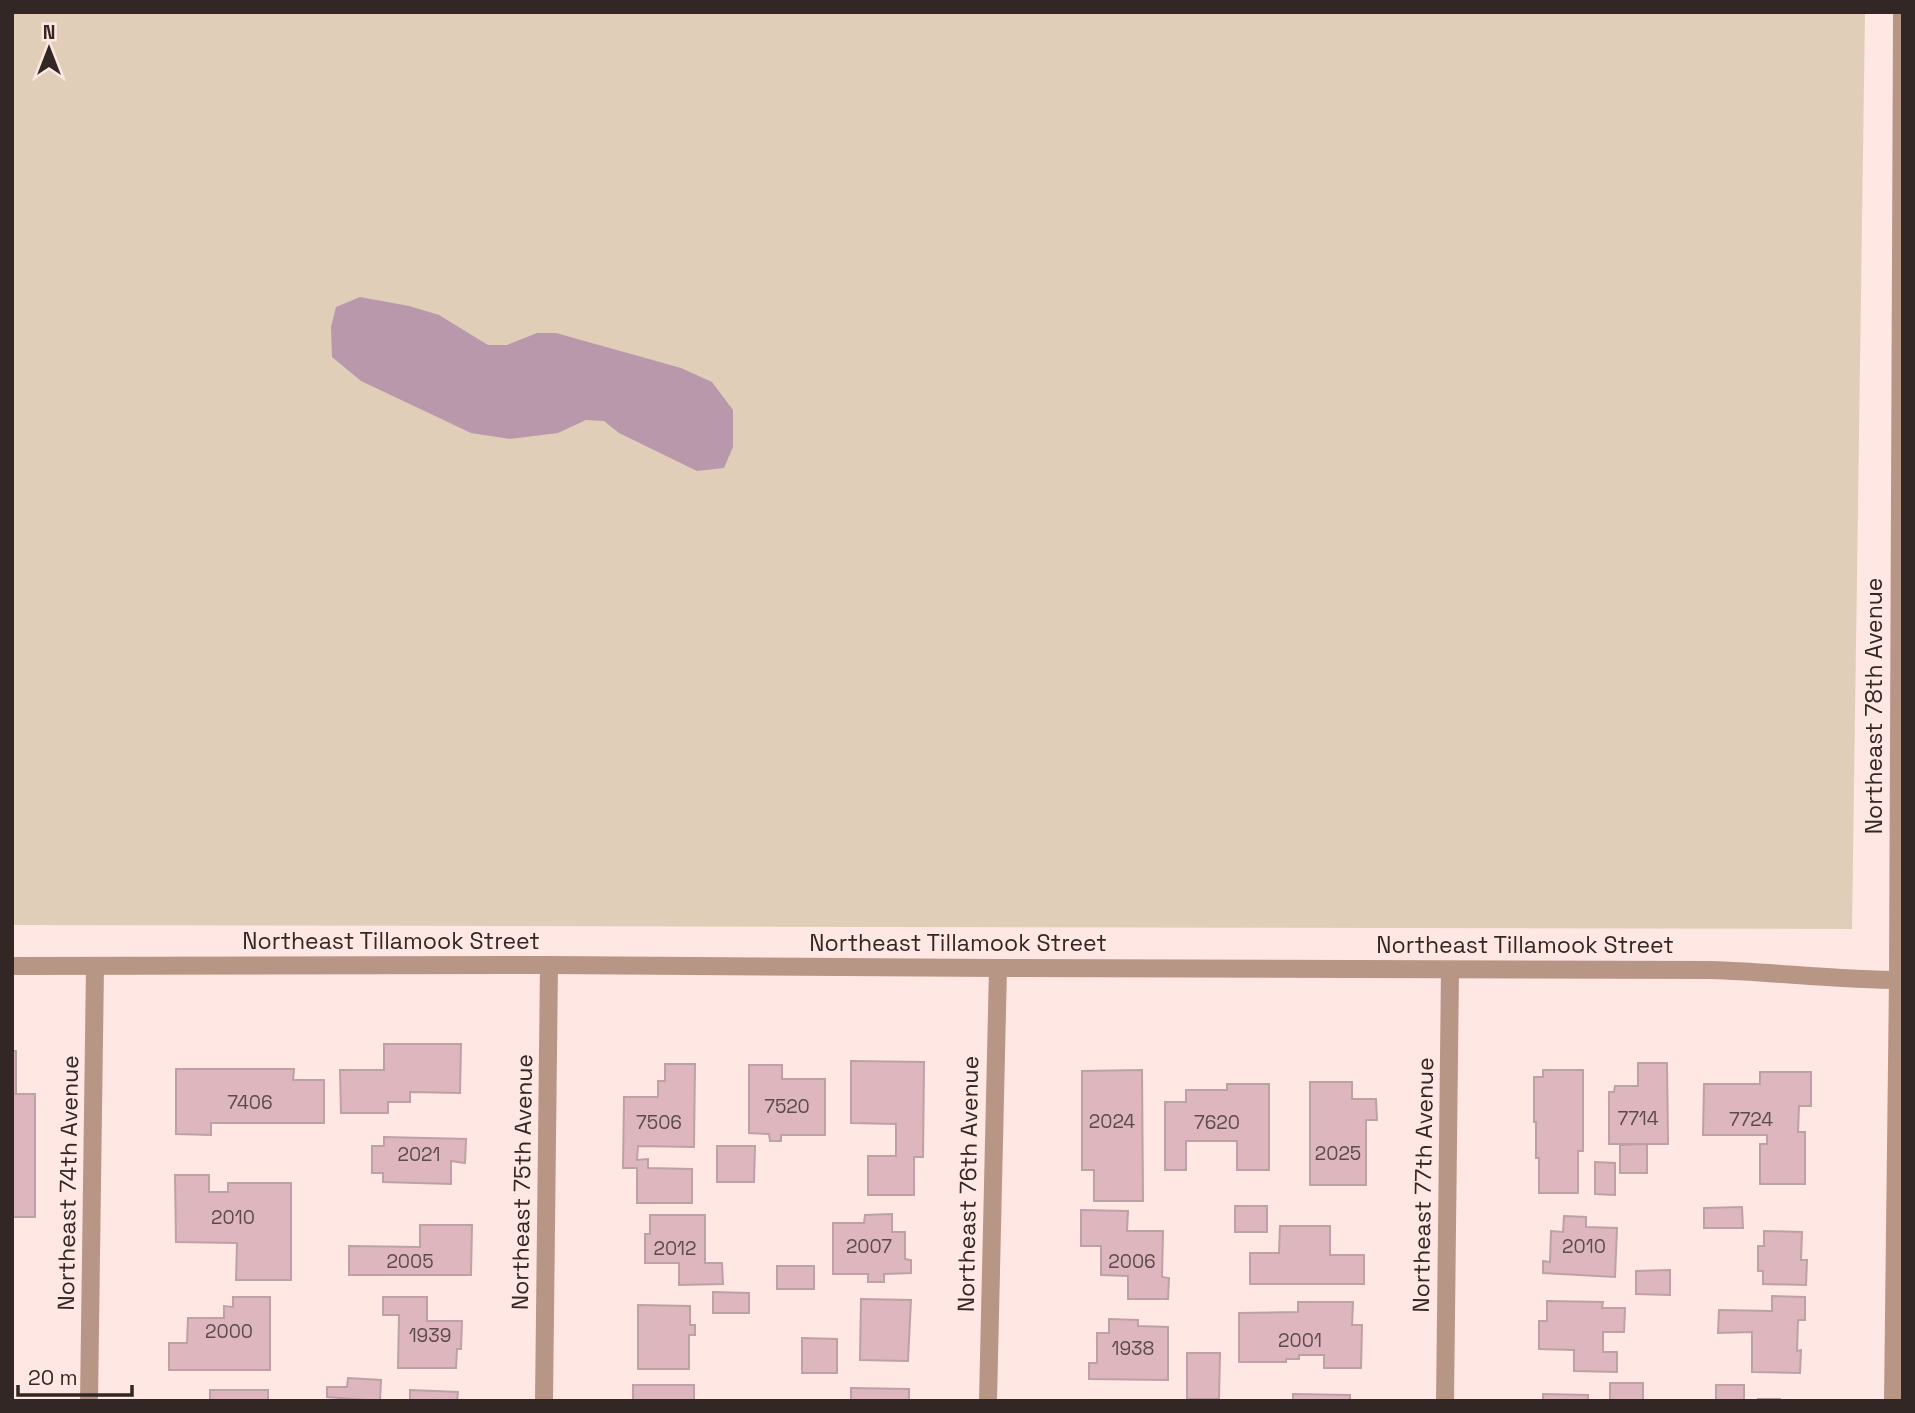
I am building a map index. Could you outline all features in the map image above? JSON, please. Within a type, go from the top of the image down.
[{"type":"street","name":"Northeast 78th Avenue","points":[[1894,1401],[1900,981],[1902,12]]},
{"type":"street","name":"Northeast Tillamook Street","points":[[12,966],[548,965],[1711,970],[1900,981]]},
{"type":"street","name":"Northeast 75th Avenue","points":[[544,1401],[548,965]]},
{"type":"street","name":"Northeast 74th Avenue","points":[[89,1401],[96,967]]},
{"type":"street","name":"Northeast 76th Avenue","points":[[988,1401],[998,968]]},
{"type":"street","name":"Northeast 77th Avenue","points":[[1445,1401],[1450,970]]},
{"type":"shaded area","points":[[12,12],[1865,12],[1852,929],[12,925]]},
{"type":"shaded area","points":[[360,297],[409,306],[439,315],[488,345],[507,345],[537,333],[556,333],[681,368],[712,382],[733,410],[733,447],[724,468],[697,471],[619,433],[604,421],[586,420],[558,433],[510,439],[471,433],[361,381],[332,357],[331,327],[336,307]]},
{"type":"building","points":[[384,1044],[461,1044],[460,1093],[410,1092],[410,1102],[388,1102],[388,1113],[341,1113],[340,1070],[384,1070]]},
{"type":"building","points":[[12,1051],[16,1051],[16,1094],[12,1094]]},
{"type":"building","points":[[851,1061],[924,1062],[923,1157],[914,1157],[914,1195],[868,1195],[868,1156],[896,1156],[896,1124],[851,1123]]},
{"type":"building","points":[[1638,1063],[1667,1063],[1668,1144],[1609,1144],[1609,1092],[1614,1092],[1615,1086],[1638,1086]]},
{"type":"building","points":[[665,1064],[695,1064],[694,1147],[638,1146],[637,1160],[648,1159],[648,1168],[692,1169],[692,1203],[637,1203],[637,1168],[623,1168],[624,1097],[658,1097],[658,1081],[665,1081]]},
{"type":"building","points":[[749,1065],[782,1065],[782,1079],[825,1079],[825,1135],[781,1135],[781,1141],[770,1141],[769,1134],[749,1133]]},
{"type":"building","points":[[176,1069],[294,1069],[293,1080],[324,1080],[324,1123],[211,1123],[211,1135],[176,1134]]},
{"type":"building","points":[[1142,1070],[1143,1201],[1094,1201],[1094,1170],[1082,1170],[1082,1071]]},
{"type":"building","points":[[1543,1070],[1583,1070],[1583,1151],[1578,1151],[1578,1193],[1539,1193],[1534,1077],[1543,1077]]},
{"type":"building","points":[[1760,1072],[1811,1072],[1811,1106],[1799,1106],[1798,1132],[1805,1132],[1805,1184],[1760,1184],[1760,1144],[1767,1144],[1767,1135],[1703,1135],[1704,1084],[1760,1084]]},
{"type":"building","points":[[1310,1082],[1352,1082],[1352,1099],[1376,1099],[1377,1120],[1366,1120],[1366,1185],[1310,1185]]},
{"type":"building","points":[[1227,1084],[1269,1084],[1269,1170],[1237,1170],[1237,1141],[1186,1141],[1186,1170],[1165,1170],[1165,1102],[1186,1102],[1186,1090],[1227,1090]]},
{"type":"building","points":[[12,1094],[35,1094],[35,1217],[12,1217]]},
{"type":"building","points":[[384,1137],[466,1139],[465,1163],[451,1161],[451,1184],[383,1182],[383,1173],[372,1173],[372,1146],[384,1146]]},
{"type":"building","points":[[1647,1144],[1647,1173],[1620,1173],[1620,1145]]},
{"type":"building","points":[[717,1146],[755,1146],[754,1182],[717,1182]]},
{"type":"building","points":[[1595,1162],[1615,1163],[1615,1195],[1595,1194]]},
{"type":"building","points":[[175,1175],[209,1175],[209,1192],[228,1192],[228,1183],[291,1183],[291,1280],[236,1280],[237,1243],[176,1242]]},
{"type":"building","points":[[1235,1206],[1267,1206],[1267,1232],[1235,1232]]},
{"type":"building","points":[[1742,1207],[1743,1228],[1704,1228],[1704,1208]]},
{"type":"building","points":[[1081,1210],[1128,1211],[1127,1231],[1163,1231],[1162,1277],[1169,1278],[1168,1299],[1128,1299],[1128,1276],[1101,1275],[1101,1246],[1081,1246]]},
{"type":"building","points":[[892,1214],[892,1232],[905,1232],[905,1259],[911,1260],[911,1273],[884,1274],[884,1282],[868,1282],[868,1274],[833,1274],[833,1223],[864,1223],[865,1215]]},
{"type":"building","points":[[650,1215],[705,1215],[705,1263],[722,1263],[723,1284],[679,1285],[679,1263],[645,1263],[645,1234],[650,1234]]},
{"type":"building","points":[[1564,1216],[1586,1217],[1586,1227],[1617,1228],[1615,1277],[1543,1273],[1543,1261],[1550,1262],[1551,1231],[1563,1232]]},
{"type":"building","points":[[420,1225],[472,1225],[471,1275],[349,1275],[349,1246],[420,1247]]},
{"type":"building","points":[[1280,1226],[1330,1226],[1330,1255],[1364,1255],[1364,1284],[1250,1284],[1250,1253],[1279,1253]]},
{"type":"building","points":[[1764,1231],[1802,1232],[1801,1260],[1807,1260],[1806,1285],[1763,1284],[1763,1271],[1758,1271],[1758,1246],[1764,1246]]},
{"type":"building","points":[[777,1266],[814,1266],[814,1289],[777,1289]]},
{"type":"building","points":[[1670,1270],[1670,1295],[1636,1294],[1636,1271]]},
{"type":"building","points":[[713,1292],[749,1293],[749,1313],[713,1313]]},
{"type":"building","points":[[1772,1296],[1805,1297],[1805,1320],[1798,1320],[1797,1351],[1801,1350],[1800,1373],[1752,1372],[1752,1332],[1718,1333],[1719,1310],[1772,1311]]},
{"type":"building","points":[[233,1297],[270,1297],[270,1370],[169,1370],[169,1343],[187,1343],[188,1318],[224,1318],[224,1306],[233,1307]]},
{"type":"building","points":[[383,1297],[427,1297],[427,1321],[462,1321],[461,1349],[457,1349],[456,1368],[398,1368],[399,1315],[383,1315]]},
{"type":"building","points":[[861,1299],[911,1300],[908,1361],[860,1360]]},
{"type":"building","points":[[1547,1301],[1603,1302],[1602,1308],[1625,1308],[1624,1332],[1603,1332],[1603,1352],[1617,1352],[1617,1372],[1574,1371],[1574,1350],[1539,1349],[1539,1321],[1547,1321]]},
{"type":"building","points":[[1298,1302],[1353,1302],[1352,1325],[1362,1325],[1361,1368],[1324,1368],[1324,1355],[1299,1355],[1299,1359],[1286,1359],[1286,1362],[1239,1362],[1239,1313],[1298,1312]]},
{"type":"building","points":[[638,1305],[690,1306],[690,1325],[695,1325],[695,1335],[689,1335],[689,1369],[638,1369]]},
{"type":"building","points":[[1109,1319],[1138,1320],[1138,1326],[1168,1327],[1168,1380],[1089,1379],[1089,1363],[1097,1363],[1097,1333],[1109,1333]]},
{"type":"building","points":[[802,1338],[837,1339],[837,1373],[802,1373]]},
{"type":"building","points":[[1187,1353],[1220,1353],[1219,1399],[1187,1399]]},
{"type":"building","points":[[348,1378],[381,1380],[380,1401],[327,1397],[327,1387],[347,1387]]},
{"type":"building","points":[[1610,1383],[1643,1383],[1643,1401],[1610,1401]]},
{"type":"building","points":[[633,1385],[694,1385],[694,1401],[633,1401]]},
{"type":"building","points":[[1716,1385],[1744,1385],[1744,1401],[1716,1401]]},
{"type":"building","points":[[851,1388],[909,1389],[909,1401],[851,1401]]},
{"type":"building","points":[[210,1390],[268,1390],[268,1401],[210,1401]]},
{"type":"building","points":[[410,1390],[458,1392],[457,1401],[410,1401]]},
{"type":"building","points":[[1293,1394],[1350,1395],[1350,1401],[1293,1401]]},
{"type":"building","points":[[1543,1394],[1588,1395],[1588,1401],[1543,1401]]},
{"type":"building","points":[[1780,1399],[1780,1401],[1758,1401]]}]
